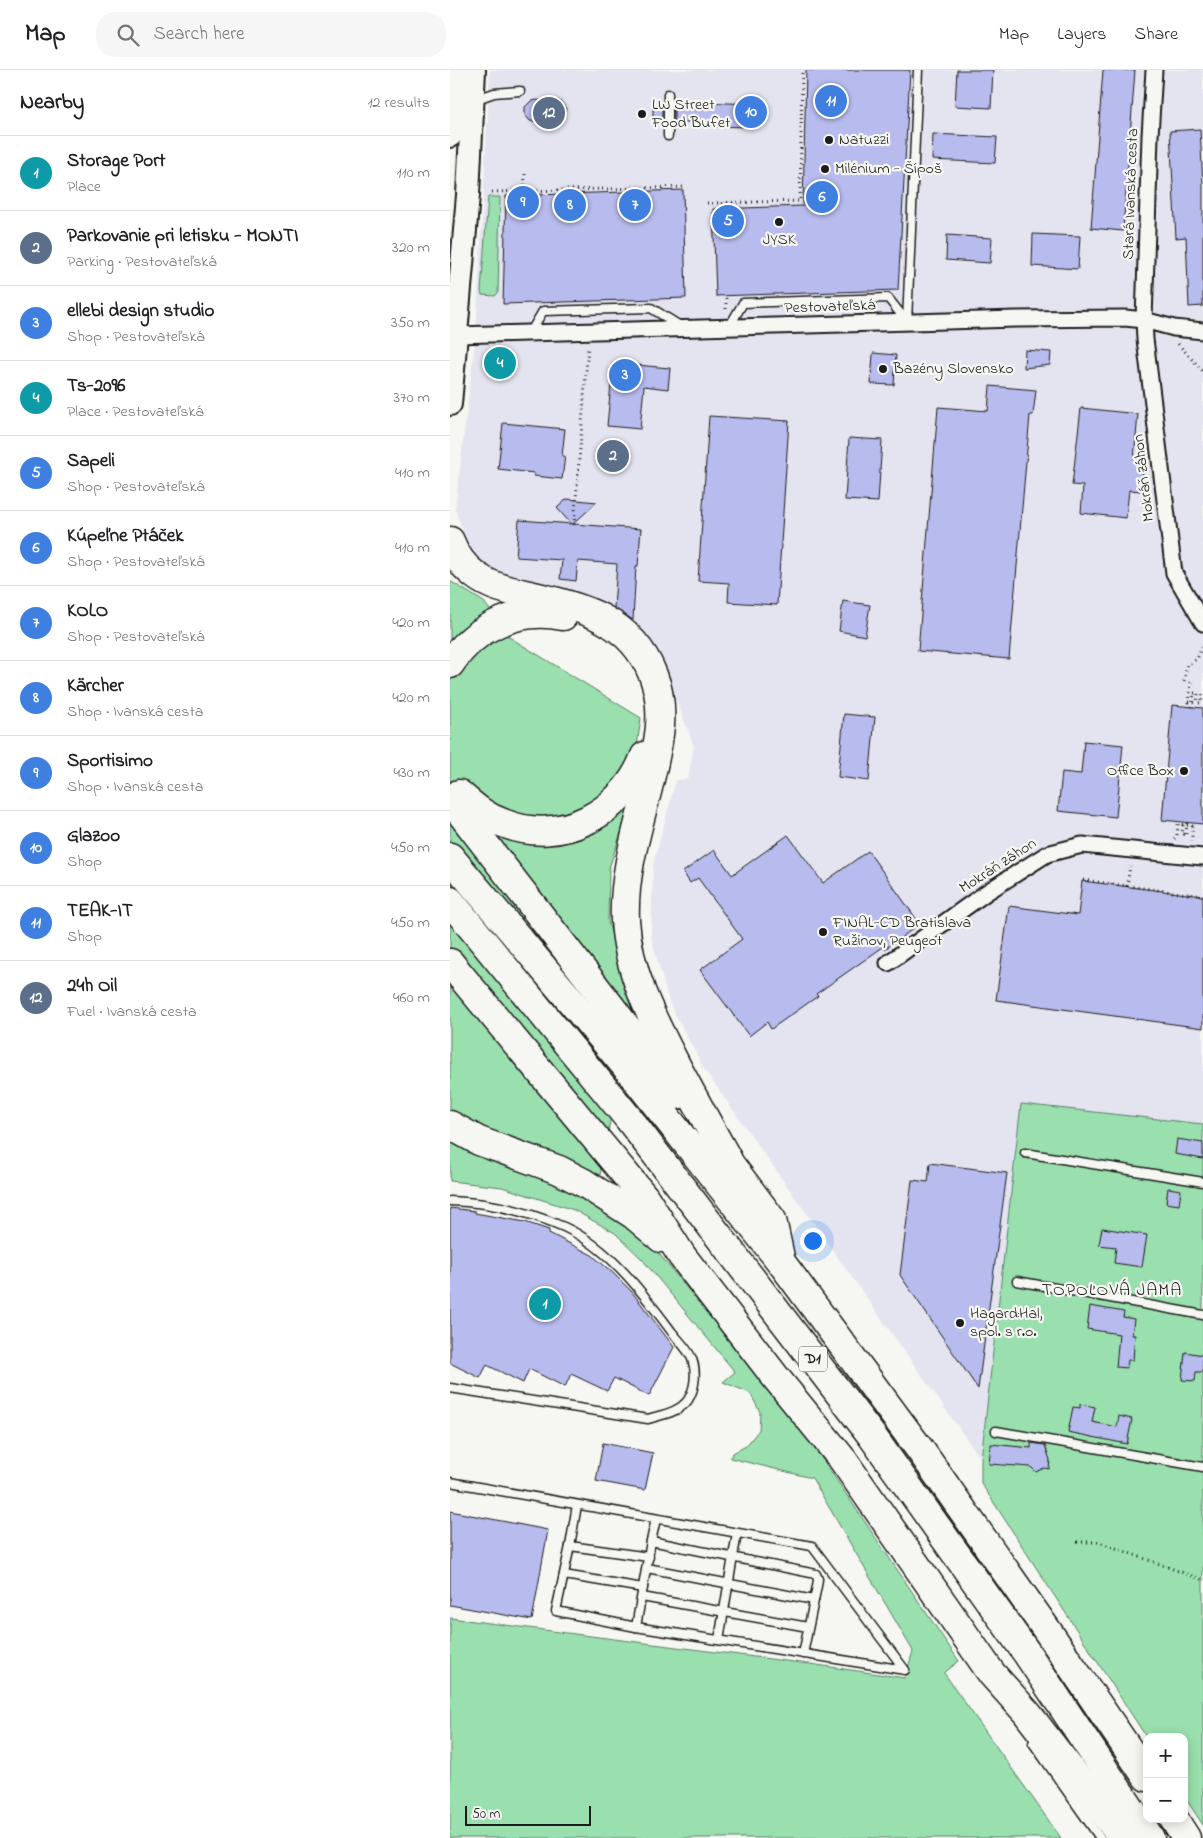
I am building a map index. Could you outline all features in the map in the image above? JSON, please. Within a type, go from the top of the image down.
[{"type":"highway","points":[[450,541],[465,566],[483,580],[501,588],[583,609],[621,630],[640,651],[652,674],[659,698],[628,877],[625,920],[628,942],[636,977],[653,1018],[689,1090],[728,1160]]},
{"type":"highway","points":[[450,664],[481,631],[500,622],[532,614],[546,613],[569,616],[583,621],[605,634],[633,663],[642,680],[655,728],[643,761],[628,787],[613,804],[602,812],[571,827],[541,831],[504,824],[478,810],[450,786]]},
{"type":"highway","points":[[450,798],[772,1220],[781,1262]]},
{"type":"highway","name":"D1","points":[[450,857],[629,1070],[781,1262],[921,1452],[1049,1633],[1143,1771]]},
{"type":"highway","name":"D1","points":[[450,900],[564,1037],[629,1119],[872,1436],[1026,1652],[1150,1838]]},
{"type":"highway","points":[[450,963],[645,1198],[682,1256],[777,1379],[843,1460],[992,1674],[1027,1713],[1123,1838]]},
{"type":"highway","points":[[450,1125],[479,1141],[559,1170],[594,1188],[634,1215],[682,1256]]},
{"type":"highway","points":[[450,1137],[479,1141]]},
{"type":"highway","points":[[1177,1823],[1186,1838]]},
{"type":"street","points":[[450,136],[455,70]]},
{"type":"street","points":[[450,404],[453,335],[468,195],[474,70]]},
{"type":"street","name":"Stará Ivanská cesta","points":[[1144,320],[1154,70]]},
{"type":"street","name":"Pestovateľská","points":[[453,335],[1016,319],[1125,318],[1144,320],[1174,328],[1203,331]]},
{"type":"street","name":"Mokráň záhon","points":[[1144,320],[1164,504],[1174,573],[1203,624]]},
{"type":"street","name":"Mokráň záhon","points":[[888,963],[987,892],[1047,854],[1082,845],[1203,857]]},
{"type":"lane","points":[[907,322],[918,70]]},
{"type":"lane","points":[[472,100],[494,92],[520,91]]},
{"type":"lane","points":[[668,94],[668,136]]},
{"type":"lane","points":[[729,327],[743,303],[878,298],[888,298],[907,322]]},
{"type":"lane","points":[[530,333],[543,311],[651,308],[684,328]]},
{"type":"lane","points":[[1025,1153],[1203,1182]]},
{"type":"lane","points":[[450,1201],[471,1202],[516,1210],[565,1228],[594,1244],[620,1268],[648,1299],[692,1359],[696,1378],[688,1401],[672,1412],[648,1419],[450,1388]]},
{"type":"lane","points":[[1017,1281],[1203,1315]]},
{"type":"lane","points":[[996,1431],[1203,1467]]},
{"type":"lane","points":[[450,1482],[812,1546],[905,1670],[636,1627],[556,1611],[570,1546],[576,1505]]},
{"type":"lane","points":[[636,1627],[656,1519]]},
{"type":"lane","points":[[719,1640],[737,1533]]},
{"type":"lane","points":[[652,1541],[816,1574],[818,1579],[803,1654]]},
{"type":"lane","points":[[570,1546],[649,1557]]},
{"type":"lane","points":[[647,1568],[814,1600]]},
{"type":"lane","points":[[564,1575],[643,1588]]},
{"type":"lane","points":[[642,1597],[808,1627]]},
{"type":"lane","points":[[992,1674],[1008,1704]]},
{"type":"lane","points":[[1027,1734],[1100,1838]]},
{"type":"path","points":[[707,203],[800,201],[802,70]]},
{"type":"path","points":[[524,191],[525,174]]},
{"type":"path","points":[[492,192],[686,187]]},
{"type":"path","points":[[726,298],[726,310]]},
{"type":"path","points":[[1176,342],[1203,371]]},
{"type":"path","points":[[574,525],[588,348]]},
{"type":"path","points":[[1184,681],[1187,665],[1197,659],[1202,647]]},
{"type":"path","points":[[1192,682],[1189,702],[1201,703],[1203,693]]},
{"type":"path","points":[[1192,707],[1194,693],[1198,694],[1197,703]]},
{"type":"path","points":[[1183,825],[1182,834],[1186,834],[1187,822]]},
{"type":"path","points":[[1174,839],[1177,835],[1178,824],[1192,826],[1191,840]]},
{"type":"path","points":[[1128,886],[1132,850]]},
{"type":"path","points":[[1083,880],[1203,896]]},
{"type":"path","points":[[1077,1542],[1099,1542],[1203,1580]]},
{"type":"shaded area","points":[[490,70],[1203,70],[1203,1124],[1021,1104],[981,1459],[704,1069],[669,1002],[651,937],[653,865],[676,780],[688,779],[694,746],[662,663],[648,641],[626,617],[597,600],[510,579],[489,569],[473,556],[455,510],[476,334]]},
{"type":"green space","points":[[488,197],[500,197],[498,293],[495,296],[482,295],[481,291]]},
{"type":"green space","points":[[450,581],[484,602],[509,637],[641,718],[627,815],[609,868],[608,922],[632,1005],[596,1196],[651,1244],[802,1429],[959,1661],[944,1673],[1061,1838],[450,1838],[450,1618],[905,1678],[913,1651],[812,1478],[730,1458],[733,1453],[746,1446],[759,1430],[760,1412],[750,1393],[723,1382],[735,1372],[642,1259],[615,1233],[574,1210],[502,1187],[450,1181]]},
{"type":"green space","points":[[1021,1104],[1203,1124],[1203,1825],[1188,1802],[1188,1733],[1144,1733],[981,1483],[981,1459]]},
{"type":"building","points":[[806,70],[910,70],[898,290],[716,296],[713,209],[803,206]]},
{"type":"building","points":[[957,70],[993,70],[991,108],[955,106]]},
{"type":"building","points":[[1103,70],[1135,70],[1123,231],[1091,228]]},
{"type":"building","points":[[538,100],[546,103],[558,100],[566,109],[564,118],[556,123],[545,120],[539,122],[530,121],[525,115],[525,107],[531,101]]},
{"type":"building","points":[[699,102],[758,104],[757,127],[698,126],[698,122],[674,122],[674,108],[698,109]]},
{"type":"building","points":[[653,107],[662,107],[662,122],[653,122]]},
{"type":"building","points":[[1200,129],[1203,184],[1203,306],[1189,307],[1186,237],[1176,238],[1170,131]]},
{"type":"building","points":[[933,134],[997,137],[995,163],[932,160]]},
{"type":"building","points":[[683,190],[686,298],[503,304],[506,196]]},
{"type":"building","points":[[1033,234],[1080,236],[1078,269],[1032,266]]},
{"type":"building","points":[[947,235],[992,238],[990,263],[946,260]]},
{"type":"building","points":[[1025,350],[1051,352],[1050,365],[1024,368]]},
{"type":"building","name":"Bazény Slovensko","points":[[873,353],[896,355],[894,385],[871,384]]},
{"type":"building","points":[[613,363],[670,368],[668,389],[644,386],[640,429],[607,426]]},
{"type":"building","points":[[990,386],[1036,390],[1033,415],[1030,415],[1009,659],[918,651],[938,407],[988,411]]},
{"type":"building","points":[[1081,408],[1138,414],[1134,459],[1144,459],[1141,491],[1129,490],[1126,518],[1081,513],[1083,486],[1072,485]]},
{"type":"building","points":[[709,416],[789,421],[777,605],[728,602],[729,583],[698,581]]},
{"type":"building","points":[[503,423],[565,429],[562,456],[565,456],[562,479],[534,476],[534,473],[498,469]]},
{"type":"building","points":[[849,438],[882,440],[878,502],[845,500]]},
{"type":"building","points":[[567,499],[597,502],[572,525],[557,508]]},
{"type":"building","points":[[519,520],[641,529],[638,566],[636,566],[633,620],[614,608],[617,564],[578,561],[576,581],[560,579],[562,560],[516,557]]},
{"type":"building","points":[[843,601],[870,605],[865,636],[839,631]]},
{"type":"building","name":"Office Box","points":[[1172,705],[1203,708],[1203,824],[1162,820]]},
{"type":"building","points":[[844,714],[875,717],[869,781],[838,777]]},
{"type":"building","points":[[1084,741],[1123,745],[1116,817],[1058,811],[1062,772],[1081,774]]},
{"type":"building","name":"FINAL-CD Bratislava Ružinov, Peugeot","points":[[788,835],[823,883],[868,851],[920,924],[885,949],[883,947],[816,994],[818,996],[771,1029],[767,1022],[749,1036],[700,970],[742,939],[698,878],[690,883],[683,872],[714,850],[732,875]]},
{"type":"building","points":[[1082,881],[1203,896],[1203,1028],[996,1000],[1009,906],[1078,915]]},
{"type":"building","points":[[1177,1139],[1203,1143],[1203,1159],[1175,1154]]},
{"type":"building","name":"Hagard:Hal, spol. s r.o.","points":[[930,1163],[1007,1173],[978,1389],[900,1275],[912,1180],[928,1182]]},
{"type":"building","points":[[1168,1188],[1181,1190],[1179,1205],[1166,1203]]},
{"type":"building","points":[[450,1208],[475,1211],[475,1213],[525,1222],[549,1230],[549,1233],[592,1255],[613,1273],[632,1292],[674,1347],[649,1396],[614,1378],[607,1391],[571,1374],[565,1387],[529,1369],[523,1383],[487,1365],[480,1378],[450,1363]]},
{"type":"building","points":[[1102,1228],[1147,1235],[1142,1267],[1114,1263],[1116,1247],[1099,1245]]},
{"type":"building","points":[[1090,1306],[1124,1312],[1123,1317],[1134,1319],[1132,1335],[1135,1335],[1133,1360],[1128,1360],[1127,1368],[1116,1367],[1119,1334],[1087,1329]]},
{"type":"building","points":[[1185,1352],[1203,1355],[1203,1372],[1196,1372],[1195,1381],[1182,1380]]},
{"type":"building","points":[[1080,1404],[1095,1407],[1092,1422],[1117,1427],[1119,1416],[1132,1419],[1127,1444],[1068,1432],[1073,1407],[1080,1408]]},
{"type":"building","points":[[603,1443],[653,1453],[645,1490],[596,1481]]},
{"type":"building","points":[[1031,1443],[1045,1445],[1050,1460],[1049,1469],[1044,1468],[1036,1472],[1031,1467],[989,1464],[991,1444],[1031,1448]]},
{"type":"building","points":[[450,1511],[548,1530],[532,1620],[450,1605]]},
{"type":"place","name":"TEAK-IT","points":[[831,101]]},
{"type":"place","name":"Glazoo","points":[[751,112]]},
{"type":"place","name":"24h Oil","points":[[549,113]]},
{"type":"place","name":"LW Street Food Bufet","points":[[642,114]]},
{"type":"place","name":"Natuzzi","points":[[829,140]]},
{"type":"place","name":"Milénium - Šípoš","points":[[825,169]]},
{"type":"place","name":"Kúpeľne Ptáček","points":[[822,197]]},
{"type":"place","name":"Sportisimo","points":[[523,202]]},
{"type":"place","name":"Kärcher","points":[[570,205]]},
{"type":"place","name":"KOLO","points":[[635,205]]},
{"type":"place","name":"Sapeli","points":[[728,221]]},
{"type":"place","name":"JYSK","points":[[779,222]]},
{"type":"place","name":"Ts-2096","points":[[500,363]]},
{"type":"place","name":"Bazény Slovensko","points":[[883,369]]},
{"type":"place","name":"ellebi design studio","points":[[625,375]]},
{"type":"place","name":"Parkovanie pri letisku - MONTI","points":[[613,456]]},
{"type":"place","name":"Office Box","points":[[1184,771]]},
{"type":"place","name":"FINAL-CD Bratislava Ružinov, Peugeot","points":[[823,932]]},
{"type":"place","name":"Storage Port","points":[[545,1304]]},
{"type":"place","name":"Hagard:Hal, spol. s r.o.","points":[[960,1323]]},
{"type":"district","name":"TOPOĽOVÁ JAMA","points":[[1112,1291]]}]
